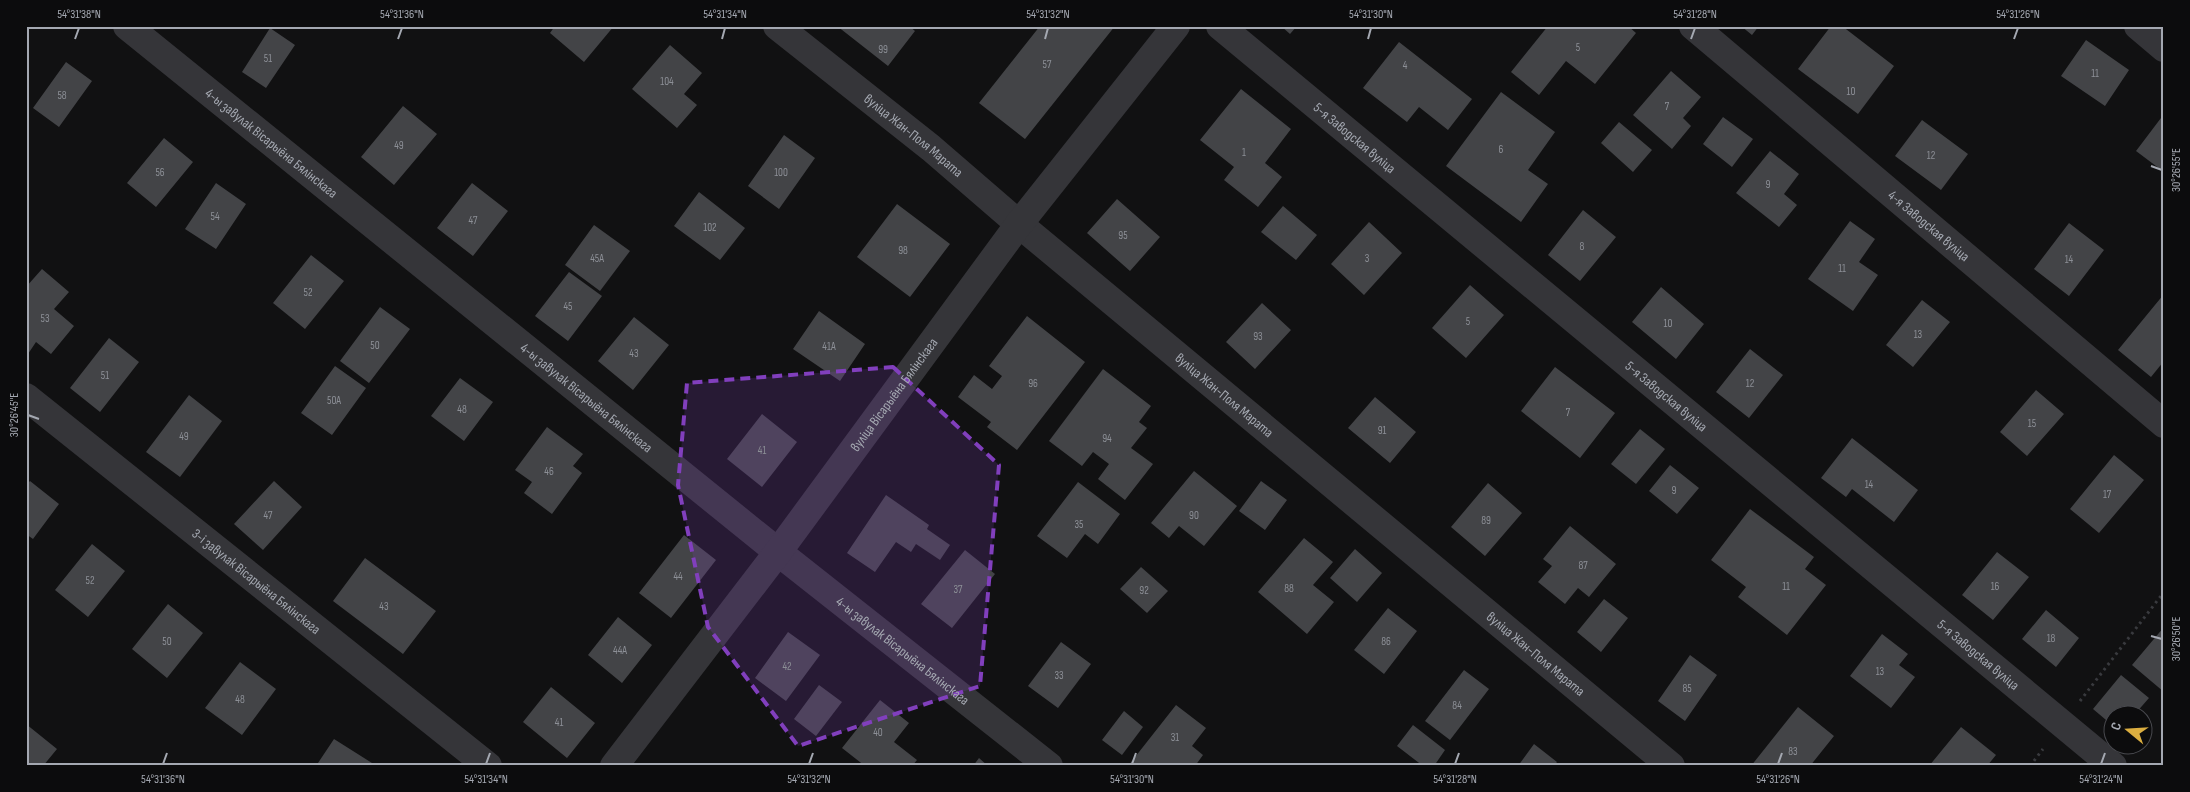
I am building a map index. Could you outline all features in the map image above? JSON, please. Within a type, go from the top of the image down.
[{"type":"street","name":"4-ы завулак Вісарыёна Бялінскага","points":[[127,26],[778,552],[1049,766]]},
{"type":"street","name":"вуліца Жан-Поля Марата","points":[[776,26],[931,148],[1019,224],[1671,766]]},
{"type":"street","name":"вуліца Вісарыёна Бялінскага","points":[[614,766],[778,552],[1019,224],[1176,26]]},
{"type":"street","name":"5-я Заводская вуліца","points":[[1220,26],[2113,766]]},
{"type":"street","name":"4-я Заводская вуліца","points":[[1693,26],[2164,424]]},
{"type":"street","points":[[2138,26],[2164,48]]},
{"type":"street","name":"3-і завулак Вісарыёна Бялінскага","points":[[26,397],[488,766]]},
{"type":"path","points":[[2030,766],[2164,592]]},
{"type":"highlighted area","points":[[893,367],[999,465],[980,686],[798,746],[708,627],[678,485],[687,383]]},
{"type":"building","points":[[555,26],[614,26],[584,62],[550,33]]},
{"type":"building","points":[[837,26],[909,26],[915,31],[888,66]]},
{"type":"building","points":[[1040,26],[1115,26],[1025,139],[979,103]]},
{"type":"building","points":[[1281,26],[1297,26],[1290,34]]},
{"type":"building","points":[[1548,26],[1628,26],[1636,33],[1595,84],[1566,61],[1539,95],[1511,72]]},
{"type":"building","points":[[1741,26],[1759,26],[1752,35]]},
{"type":"building","points":[[1831,26],[1842,26],[1894,66],[1858,114],[1798,69]]},
{"type":"building","points":[[270,28],[295,45],[266,88],[242,72]]},
{"type":"building","points":[[2086,40],[2129,70],[2105,106],[2061,76]]},
{"type":"building","points":[[1399,42],[1472,99],[1448,130],[1419,107],[1407,122],[1363,88]]},
{"type":"building","points":[[670,45],[702,73],[684,94],[697,105],[677,128],[632,89]]},
{"type":"building","points":[[66,62],[92,81],[59,127],[33,108]]},
{"type":"building","points":[[1671,71],[1701,97],[1683,118],[1691,126],[1672,149],[1633,115]]},
{"type":"building","points":[[1241,89],[1291,129],[1265,163],[1282,177],[1258,207],[1224,180],[1234,167],[1200,140]]},
{"type":"building","points":[[1501,92],[1555,132],[1528,170],[1548,184],[1521,222],[1446,166]]},
{"type":"building","points":[[403,106],[437,134],[394,185],[361,157]]},
{"type":"building","points":[[2164,114],[2164,172],[2136,151]]},
{"type":"building","points":[[1723,117],[1753,139],[1732,167],[1703,144]]},
{"type":"building","points":[[1922,120],[1968,154],[1941,190],[1895,156]]},
{"type":"building","points":[[1619,122],[1652,150],[1633,172],[1601,143]]},
{"type":"building","points":[[784,135],[815,158],[779,209],[748,186]]},
{"type":"building","points":[[164,138],[193,162],[156,207],[127,183]]},
{"type":"building","points":[[1770,151],[1799,174],[1784,194],[1797,205],[1779,227],[1736,193]]},
{"type":"building","points":[[216,183],[246,204],[216,249],[185,229]]},
{"type":"building","points":[[472,183],[508,211],[473,256],[437,228]]},
{"type":"building","points":[[699,192],[745,228],[720,260],[674,226]]},
{"type":"building","points":[[1117,199],[1160,237],[1130,271],[1087,233]]},
{"type":"building","points":[[897,204],[950,244],[910,297],[857,257]]},
{"type":"building","points":[[1283,206],[1317,235],[1296,260],[1261,232]]},
{"type":"building","points":[[1583,210],[1616,237],[1580,281],[1548,255]]},
{"type":"building","points":[[1850,221],[1875,239],[1859,262],[1878,275],[1853,311],[1808,279]]},
{"type":"building","points":[[1369,222],[1402,253],[1364,295],[1331,264]]},
{"type":"building","points":[[2069,223],[2104,250],[2069,296],[2034,269]]},
{"type":"building","points":[[594,225],[630,251],[600,291],[565,265]]},
{"type":"building","points":[[311,255],[344,281],[305,329],[273,303]]},
{"type":"building","points":[[42,269],[69,292],[54,309],[74,326],[51,354],[36,342],[28,354],[26,353],[26,287]]},
{"type":"building","points":[[569,272],[602,296],[568,341],[535,316]]},
{"type":"building","points":[[1470,285],[1504,315],[1466,358],[1432,328]]},
{"type":"building","points":[[1661,287],[1704,324],[1676,359],[1632,322]]},
{"type":"building","points":[[2164,294],[2164,361],[2151,377],[2118,350]]},
{"type":"building","points":[[1922,300],[1950,322],[1913,367],[1886,345]]},
{"type":"building","points":[[1262,303],[1291,330],[1255,369],[1226,342]]},
{"type":"building","points":[[380,307],[410,329],[369,383],[340,361]]},
{"type":"building","points":[[819,311],[865,344],[840,381],[793,349]]},
{"type":"building","points":[[1027,316],[1085,362],[1017,450],[987,427],[991,422],[958,397],[974,375],[992,389],[1002,376],[989,366]]},
{"type":"building","points":[[634,317],[669,345],[633,390],[598,361]]},
{"type":"building","points":[[109,338],[139,362],[100,412],[70,388]]},
{"type":"building","points":[[1750,349],[1783,375],[1749,418],[1716,392]]},
{"type":"building","points":[[335,366],[366,388],[332,435],[301,413]]},
{"type":"building","points":[[1555,367],[1615,413],[1580,458],[1521,411]]},
{"type":"building","points":[[1103,369],[1151,406],[1139,422],[1147,428],[1131,448],[1153,464],[1125,500],[1098,479],[1109,464],[1093,452],[1082,466],[1049,441]]},
{"type":"building","points":[[460,378],[493,402],[464,441],[431,416]]},
{"type":"building","points":[[2036,390],[2064,414],[2027,456],[2000,432]]},
{"type":"building","points":[[189,395],[222,421],[180,477],[146,452]]},
{"type":"building","points":[[1375,397],[1416,432],[1390,463],[1348,428]]},
{"type":"building","points":[[762,414],[797,442],[762,487],[727,459]]},
{"type":"building","points":[[547,427],[583,454],[573,466],[582,473],[552,514],[524,493],[532,482],[515,470]]},
{"type":"building","points":[[1640,429],[1665,449],[1636,484],[1611,464]]},
{"type":"building","points":[[1852,438],[1918,490],[1894,522],[1852,489],[1846,497],[1821,478]]},
{"type":"building","points":[[2114,455],[2144,480],[2099,533],[2070,509]]},
{"type":"building","points":[[1670,465],[1699,488],[1677,514],[1649,491]]},
{"type":"building","points":[[1194,471],[1237,506],[1204,546],[1179,526],[1169,538],[1151,523]]},
{"type":"building","points":[[30,481],[59,504],[33,539],[26,534],[26,485]]},
{"type":"building","points":[[274,481],[302,507],[263,550],[234,524]]},
{"type":"building","points":[[1261,481],[1287,500],[1265,530],[1239,511]]},
{"type":"building","points":[[1078,482],[1120,514],[1098,544],[1085,534],[1067,558],[1037,536]]},
{"type":"building","points":[[1488,483],[1522,513],[1485,556],[1451,527]]},
{"type":"building","points":[[886,495],[929,525],[927,529],[950,545],[940,560],[916,544],[911,552],[896,542],[875,572],[847,553]]},
{"type":"building","points":[[1750,509],[1814,557],[1805,569],[1826,585],[1787,635],[1738,597],[1746,587],[1711,560]]},
{"type":"building","points":[[1570,526],[1616,564],[1589,597],[1578,588],[1565,604],[1538,582],[1552,566],[1543,559]]},
{"type":"building","points":[[684,535],[716,560],[671,618],[639,593]]},
{"type":"building","points":[[1304,538],[1333,562],[1313,585],[1334,602],[1307,634],[1258,592]]},
{"type":"building","points":[[92,544],[125,571],[88,617],[55,590]]},
{"type":"building","points":[[1355,549],[1382,573],[1357,602],[1330,578]]},
{"type":"building","points":[[965,550],[995,574],[952,628],[921,604]]},
{"type":"building","points":[[1997,552],[2029,577],[1993,620],[1962,595]]},
{"type":"building","points":[[365,558],[436,611],[403,654],[333,601]]},
{"type":"building","points":[[1141,567],[1168,591],[1147,613],[1120,589]]},
{"type":"building","points":[[1604,599],[1628,618],[1601,652],[1577,632]]},
{"type":"building","points":[[168,604],[203,633],[167,678],[132,649]]},
{"type":"building","points":[[1388,608],[1417,631],[1384,674],[1354,650]]},
{"type":"building","points":[[2046,610],[2079,638],[2056,667],[2022,639]]},
{"type":"building","points":[[618,617],[652,645],[622,683],[588,655]]},
{"type":"building","points":[[2164,627],[2164,692],[2132,665]]},
{"type":"building","points":[[788,632],[820,655],[786,701],[755,678]]},
{"type":"building","points":[[1882,634],[1908,654],[1899,665],[1915,677],[1891,708],[1850,676]]},
{"type":"building","points":[[1061,642],[1091,664],[1058,708],[1028,686]]},
{"type":"building","points":[[1690,655],[1717,675],[1685,721],[1658,701]]},
{"type":"building","points":[[240,662],[276,689],[242,735],[205,708]]},
{"type":"building","points":[[1464,670],[1489,689],[1450,740],[1425,721]]},
{"type":"building","points":[[2121,675],[2149,698],[2144,704],[2102,704],[2102,717],[2093,709]]},
{"type":"building","points":[[819,685],[842,702],[816,736],[794,719]]},
{"type":"building","points":[[551,687],[595,723],[567,758],[523,722]]},
{"type":"building","points":[[880,700],[909,723],[894,742],[917,760],[912,766],[865,766],[842,748]]},
{"type":"building","points":[[1176,705],[1206,728],[1192,746],[1203,755],[1195,766],[1128,766]]},
{"type":"building","points":[[1798,707],[1834,736],[1810,766],[1751,766]]},
{"type":"building","points":[[1124,711],[1143,727],[1122,755],[1102,740]]},
{"type":"building","points":[[26,724],[57,749],[43,766],[26,766]]},
{"type":"building","points":[[1413,725],[1445,750],[1434,766],[1423,766],[1397,746]]},
{"type":"building","points":[[1961,727],[1996,755],[1987,766],[1929,766]]},
{"type":"building","points":[[334,739],[372,763],[370,766],[316,766]]},
{"type":"building","points":[[1534,744],[1557,762],[1554,766],[1518,766]]},
{"type":"building","points":[[979,758],[988,766],[973,766]]}]
